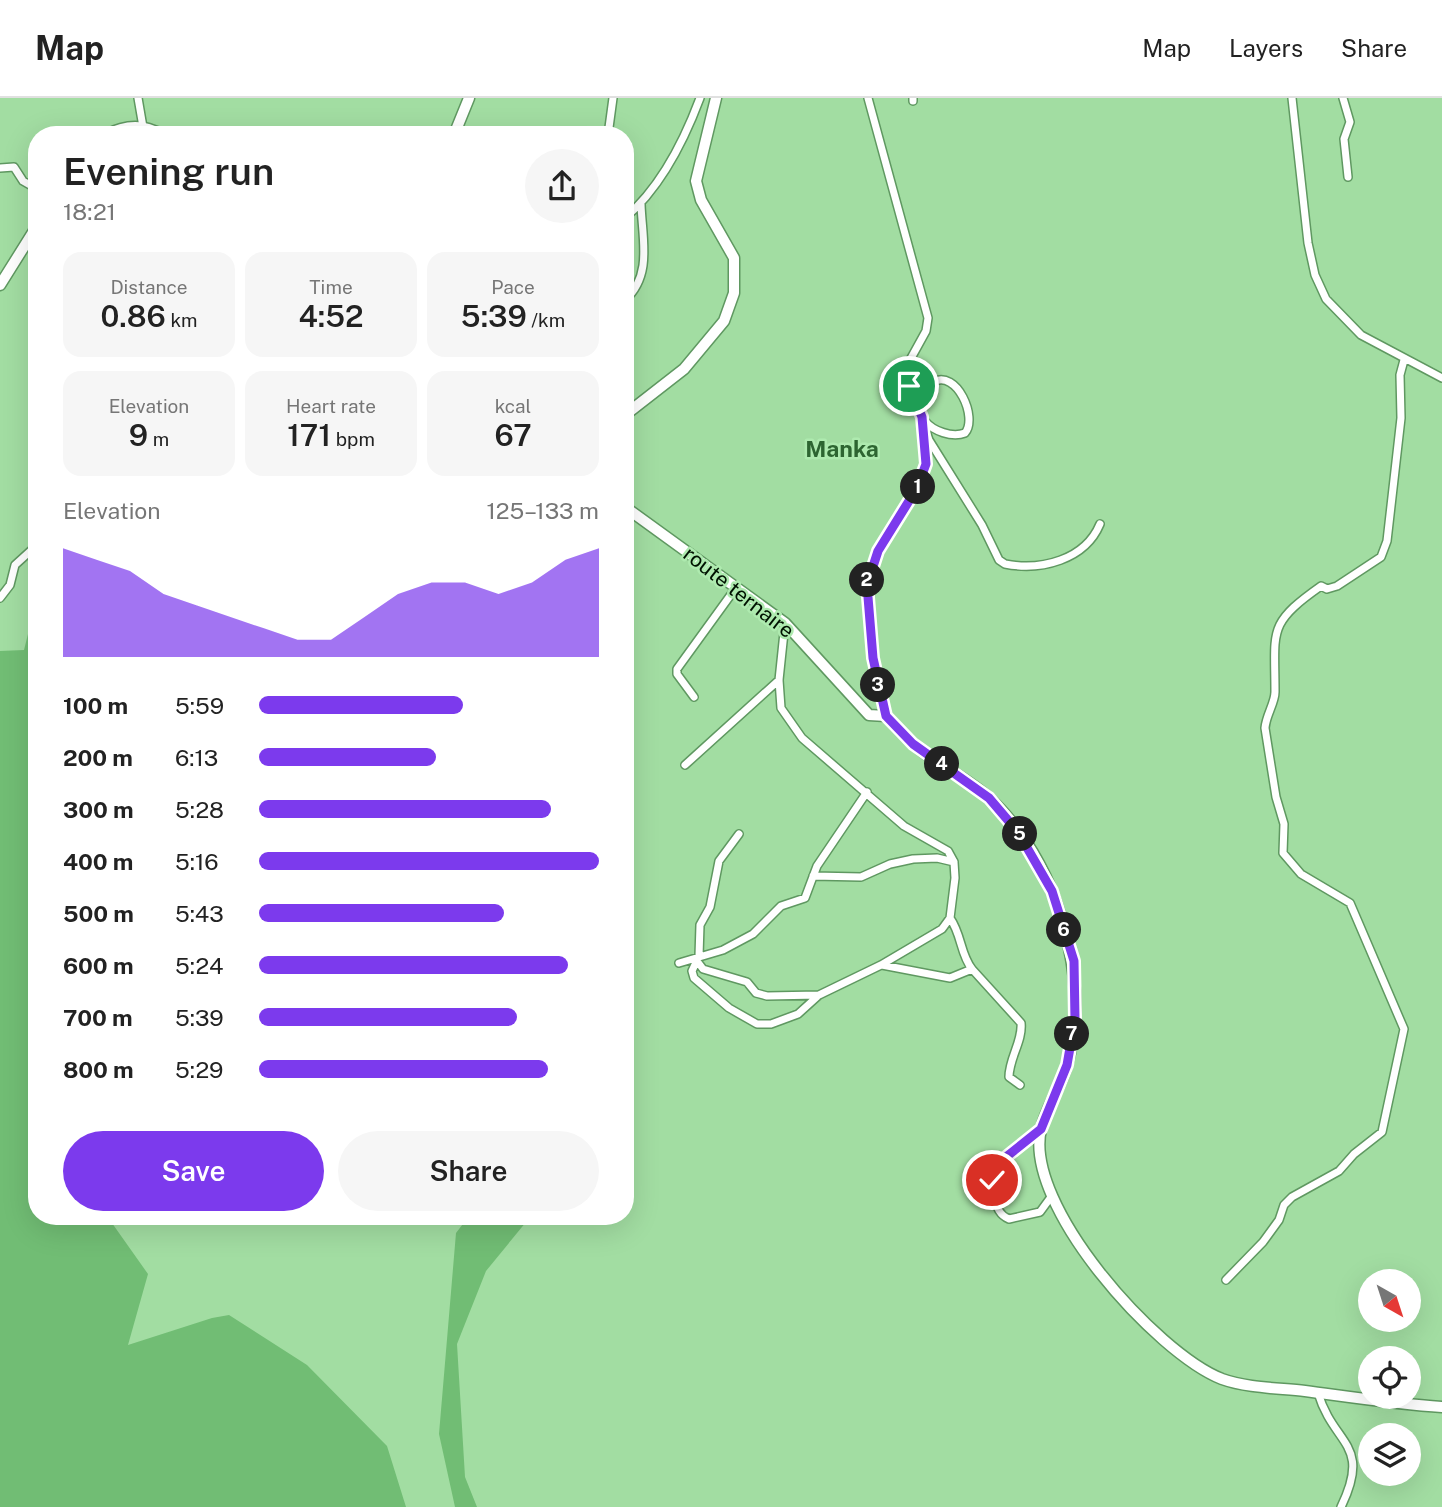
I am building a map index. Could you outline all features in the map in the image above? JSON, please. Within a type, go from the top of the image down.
[{"type":"street","points":[[138,98],[143,126]]},
{"type":"street","points":[[457,126],[468,98]]},
{"type":"street","points":[[609,126],[612,98]]},
{"type":"street","points":[[634,210],[659,181],[700,98]]},
{"type":"street","points":[[634,408],[684,369],[724,321],[734,293],[734,258],[701,200],[696,181],[716,98]]},
{"type":"street","points":[[868,98],[927,305],[926,331],[910,360],[908,373],[912,399],[930,427],[953,436],[968,431],[967,405],[948,382],[935,381],[919,400],[912,399]]},
{"type":"street","points":[[1292,98],[1308,243],[1315,275],[1326,299],[1361,335],[1442,378]]},
{"type":"street","points":[[1343,98],[1349,122],[1344,139],[1348,177]]},
{"type":"street","points":[[0,168],[14,167],[28,184]]},
{"type":"street","points":[[634,289],[641,281],[644,271],[641,204]]},
{"type":"street","points":[[0,285],[28,240]]},
{"type":"street","points":[[1226,1280],[1263,1242],[1279,1220],[1284,1205],[1292,1197],[1339,1171],[1354,1154],[1382,1132],[1394,1065],[1404,1038],[1390,991],[1350,903],[1301,874],[1283,853],[1284,824],[1276,797],[1265,728],[1266,717],[1275,694],[1273,661],[1276,634],[1286,612],[1321,586],[1327,589],[1337,586],[1381,557],[1387,541],[1401,418],[1400,374],[1404,360]]},
{"type":"street","points":[[922,417],[929,440],[982,525],[999,560],[1005,564],[1034,566],[1072,556],[1094,538],[1100,524]]},
{"type":"street","points":[[886,716],[873,658],[867,585],[878,551],[923,477],[926,464],[922,417]]},
{"type":"street","name":"route ternaire","points":[[634,514],[785,624],[854,702],[869,715],[886,716],[913,744],[974,785],[1002,811],[1018,832],[1052,891],[1074,961],[1075,1019],[1067,1065],[1041,1129],[1041,1163],[1051,1197],[1083,1254],[1127,1303],[1192,1360],[1224,1380],[1369,1401],[1442,1407]]},
{"type":"street","points":[[0,598],[10,585],[15,565],[28,553]]},
{"type":"street","points":[[694,697],[676,671],[693,643],[735,589]]},
{"type":"street","points":[[739,834],[719,861],[710,907],[700,925],[698,958],[692,971],[694,978],[721,1002],[757,1024],[784,1021],[820,995],[881,965],[942,929],[950,918],[954,862],[948,851],[904,826],[802,738],[781,708],[779,680],[785,624]]},
{"type":"street","points":[[685,765],[779,680]]},
{"type":"street","points":[[679,962],[723,950],[753,934],[781,906],[805,898],[817,866],[867,792]]},
{"type":"street","points":[[813,876],[861,877],[890,864],[913,859],[937,858],[954,862]]},
{"type":"street","points":[[950,918],[961,936],[963,956],[1021,1023],[1019,1041],[1009,1062],[1009,1077],[1020,1085]]},
{"type":"street","points":[[698,958],[703,969],[747,982],[756,993],[767,996],[820,995]]},
{"type":"street","points":[[881,965],[950,978],[972,969]]},
{"type":"street","points":[[1041,1129],[998,1167],[992,1180],[994,1196],[998,1209],[1009,1219],[1040,1212],[1051,1197]]},
{"type":"street","points":[[1318,1393],[1325,1414],[1353,1452],[1354,1464],[1341,1507]]},
{"type":"green space","points":[[28,634],[28,1225],[113,1225],[148,1274],[128,1345],[229,1315],[307,1365],[387,1446],[406,1507],[0,1507],[0,651],[24,650]]},
{"type":"green space","points":[[462,1225],[524,1225],[486,1271],[457,1344],[465,1477],[477,1507],[455,1507],[439,1434],[456,1233]]},
{"type":"district","name":"Manka","points":[[842,448]]},
{"type":"route","points":[[909,386],[912,399],[922,417],[926,464],[923,477],[878,551],[868,574],[867,605],[879,693],[886,716],[913,744],[974,785],[1002,811],[1018,832],[1052,891],[1074,961],[1075,1019],[1067,1065],[1041,1129],[1006,1157],[992,1180]]}]
